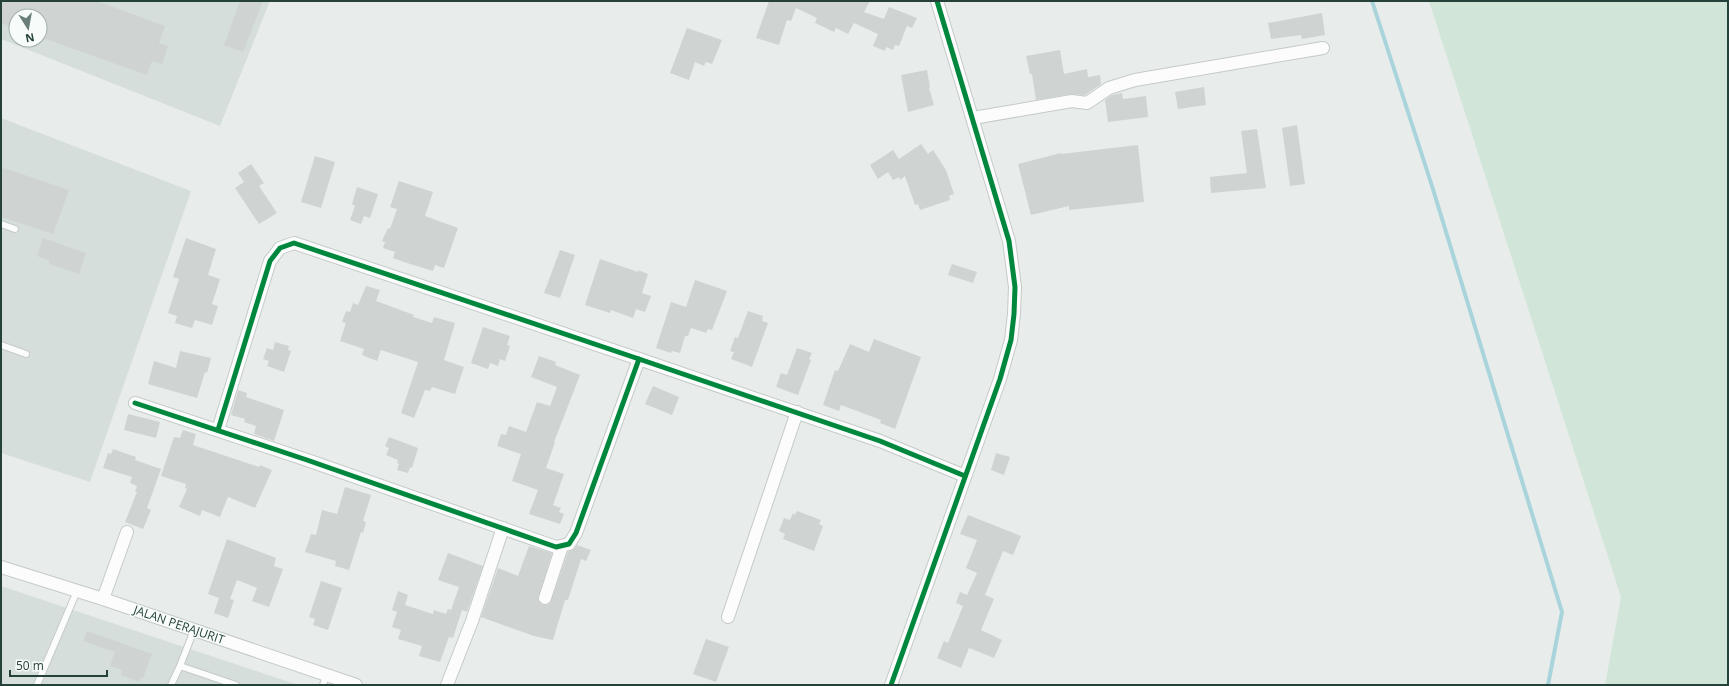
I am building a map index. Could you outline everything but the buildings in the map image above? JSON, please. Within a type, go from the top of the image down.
[{"type":"street","points":[[891,685],[1000,379],[1011,340],[1015,287],[1009,241],[974,118],[937,1]]},
{"type":"street","points":[[974,118],[1072,101],[1087,102],[1109,88],[1135,80],[1323,48]]},
{"type":"street","points":[[218,430],[270,261],[280,248],[294,243],[797,412],[880,441],[965,476]]},
{"type":"street","points":[[135,403],[218,430],[556,547],[568,544],[576,533],[639,359]]},
{"type":"street","points":[[728,617],[797,412]]},
{"type":"street","points":[[447,685],[472,621],[503,528]]},
{"type":"street","points":[[103,599],[127,532]]},
{"type":"street","points":[[545,598],[562,546]]},
{"type":"street","name":"JALAN PERAJURIT","points":[[1,567],[103,599],[194,630],[324,680],[356,685]]},
{"type":"lane","points":[[1,224],[15,228]]},
{"type":"lane","points":[[1,345],[26,354]]},
{"type":"lane","points":[[37,685],[77,592]]},
{"type":"lane","points":[[171,685],[194,630]]},
{"type":"lane","points":[[180,666],[236,685]]},
{"type":"shaded area","points":[[1,1],[270,1],[220,126],[24,48],[48,48],[48,8],[8,8],[8,42],[1,39]]},
{"type":"shaded area","points":[[1,118],[191,191],[90,482],[1,453]]},
{"type":"shaded area","points":[[1,586],[298,685],[1,685]]},
{"type":"green space","points":[[1429,1],[1728,1],[1728,685],[1605,685],[1621,597]]},
{"type":"waterway","points":[[1372,1],[1432,186],[1562,612],[1548,685]]},
{"type":"cycle path","points":[[891,685],[1000,379],[1011,340],[1014,314],[1015,287],[1009,241],[937,1]]},
{"type":"cycle path","points":[[218,430],[270,261],[280,248],[294,243],[639,359]]},
{"type":"cycle path","points":[[135,403],[307,460],[556,547],[569,544],[576,533],[639,359],[880,441],[965,476]]}]
